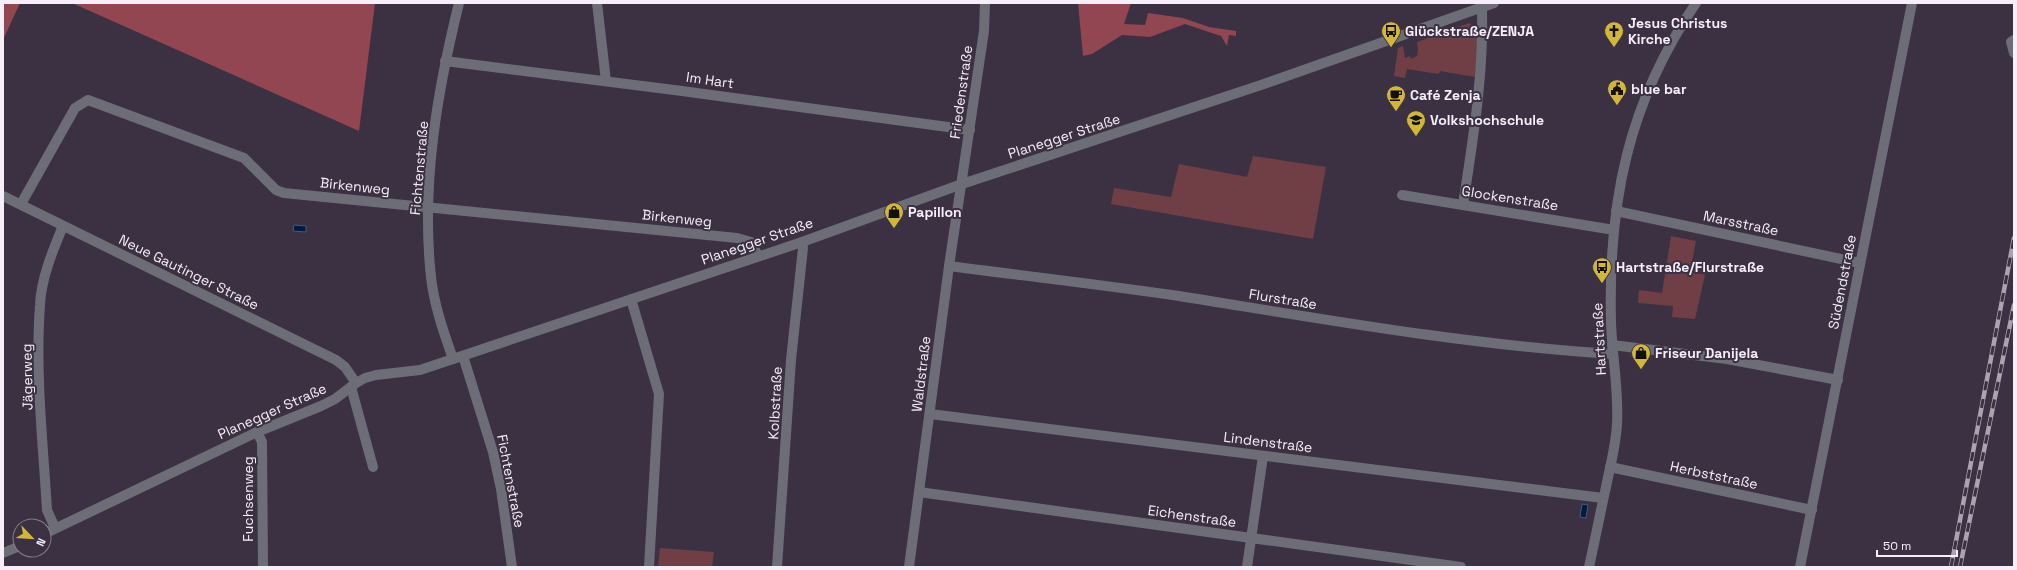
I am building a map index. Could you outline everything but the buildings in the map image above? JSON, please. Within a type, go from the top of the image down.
[{"type":"street","name":"Fichtenstraße","points":[[453,359],[431,278],[427,208],[430,167],[445,61],[459,3]]},
{"type":"street","points":[[597,3],[606,81]]},
{"type":"street","name":"Friedenstraße","points":[[962,184],[984,31],[985,3]]},
{"type":"street","name":"Planegger Straße","points":[[52,530],[257,432],[321,406],[335,399],[353,385],[376,375],[420,370],[463,356],[631,298],[802,242],[962,184],[1261,85],[1494,3]]},
{"type":"street","name":"Hartstraße","points":[[1589,567],[1610,467],[1617,418],[1612,350],[1611,291],[1614,230],[1624,164],[1636,120],[1667,51],[1696,3]]},
{"type":"street","name":"Südendstraße","points":[[1800,567],[1912,3]]},
{"type":"street","points":[[1463,205],[1479,93],[1483,43],[1482,7]]},
{"type":"street","points":[[2014,40],[2011,42],[2014,53]]},
{"type":"street","name":"Im Hart","points":[[445,61],[970,130]]},
{"type":"street","name":"Birkenweg","points":[[21,204],[75,108],[88,100],[244,158],[280,192],[427,208],[738,238],[751,242],[758,256]]},
{"type":"street","name":"Waldstraße","points":[[909,567],[949,266],[962,184]]},
{"type":"street","name":"Glockenstraße","points":[[1402,195],[1614,230]]},
{"type":"street","name":"Neue Gautinger Straße","points":[[3,196],[336,360],[345,367],[353,385],[373,467]]},
{"type":"street","name":"Marsstraße","points":[[1616,211],[1860,263]]},
{"type":"street","name":"Jägerweg","points":[[55,528],[47,510],[40,370],[40,304],[51,253],[63,226]]},
{"type":"street","name":"Kolbstraße","points":[[777,567],[785,475],[791,360],[803,248],[802,242]]},
{"type":"street","name":"Flurstraße","points":[[949,266],[1176,296],[1386,329],[1502,344],[1612,350],[1727,359],[1838,380]]},
{"type":"street","points":[[631,298],[659,394],[650,567]]},
{"type":"street","name":"Fichtenstraße","points":[[463,356],[493,452],[501,489],[512,567]]},
{"type":"street","name":"Lindenstraße","points":[[930,414],[1603,498]]},
{"type":"street","name":"Fuchsenweg","points":[[257,432],[262,442],[262,567]]},
{"type":"street","points":[[1247,567],[1263,456]]},
{"type":"street","name":"Herbststraße","points":[[1610,467],[1812,510]]},
{"type":"street","name":"Eichenstraße","points":[[919,492],[1461,567]]},
{"type":"shaded area","points":[[3,3],[20,3],[3,40]]},
{"type":"shaded area","points":[[72,3],[375,3],[359,131]]},
{"type":"shaded area","points":[[1078,3],[1131,3],[1124,24],[1145,25],[1148,13],[1183,18],[1209,27],[1236,31],[1236,36],[1229,35],[1227,46],[1221,36],[1185,24],[1150,37],[1122,35],[1092,54],[1083,56]]},
{"type":"shaded area","points":[[1469,23],[1476,34],[1478,48],[1475,77],[1440,71],[1439,74],[1407,69],[1405,78],[1394,76],[1398,48],[1403,46],[1405,58],[1410,56],[1411,59],[1417,56],[1417,42]]},
{"type":"shaded area","points":[[1253,156],[1326,167],[1313,239],[1111,204],[1114,188],[1171,197],[1179,164],[1247,177]]},
{"type":"shaded area","points":[[1671,236],[1696,241],[1690,271],[1705,275],[1695,319],[1672,317],[1673,306],[1638,303],[1639,290],[1662,293]]},
{"type":"shaded area","points":[[660,548],[714,552],[712,567],[658,567]]},
{"type":"water","points":[[294,225],[306,226],[306,232],[293,231]]},
{"type":"water","points":[[1582,504],[1588,505],[1586,518],[1580,517]]},
{"type":"railway","points":[[1951,567],[2014,238]]},
{"type":"railway","points":[[1960,567],[2014,305]]},
{"type":"place","name":"Glückstraße/ZENJA","points":[[1391,48]]},
{"type":"place","name":"Jesus Christus Kirche","points":[[1614,48]]},
{"type":"place","name":"blue bar","points":[[1617,106]]},
{"type":"place","name":"Café Zenja","points":[[1396,112]]},
{"type":"place","name":"Volkshochschule","points":[[1416,137]]},
{"type":"place","name":"Papillon","points":[[894,229]]},
{"type":"place","name":"Hartstraße/Flurstraße","points":[[1602,284]]},
{"type":"place","name":"Friseur Danijela","points":[[1641,370]]}]
